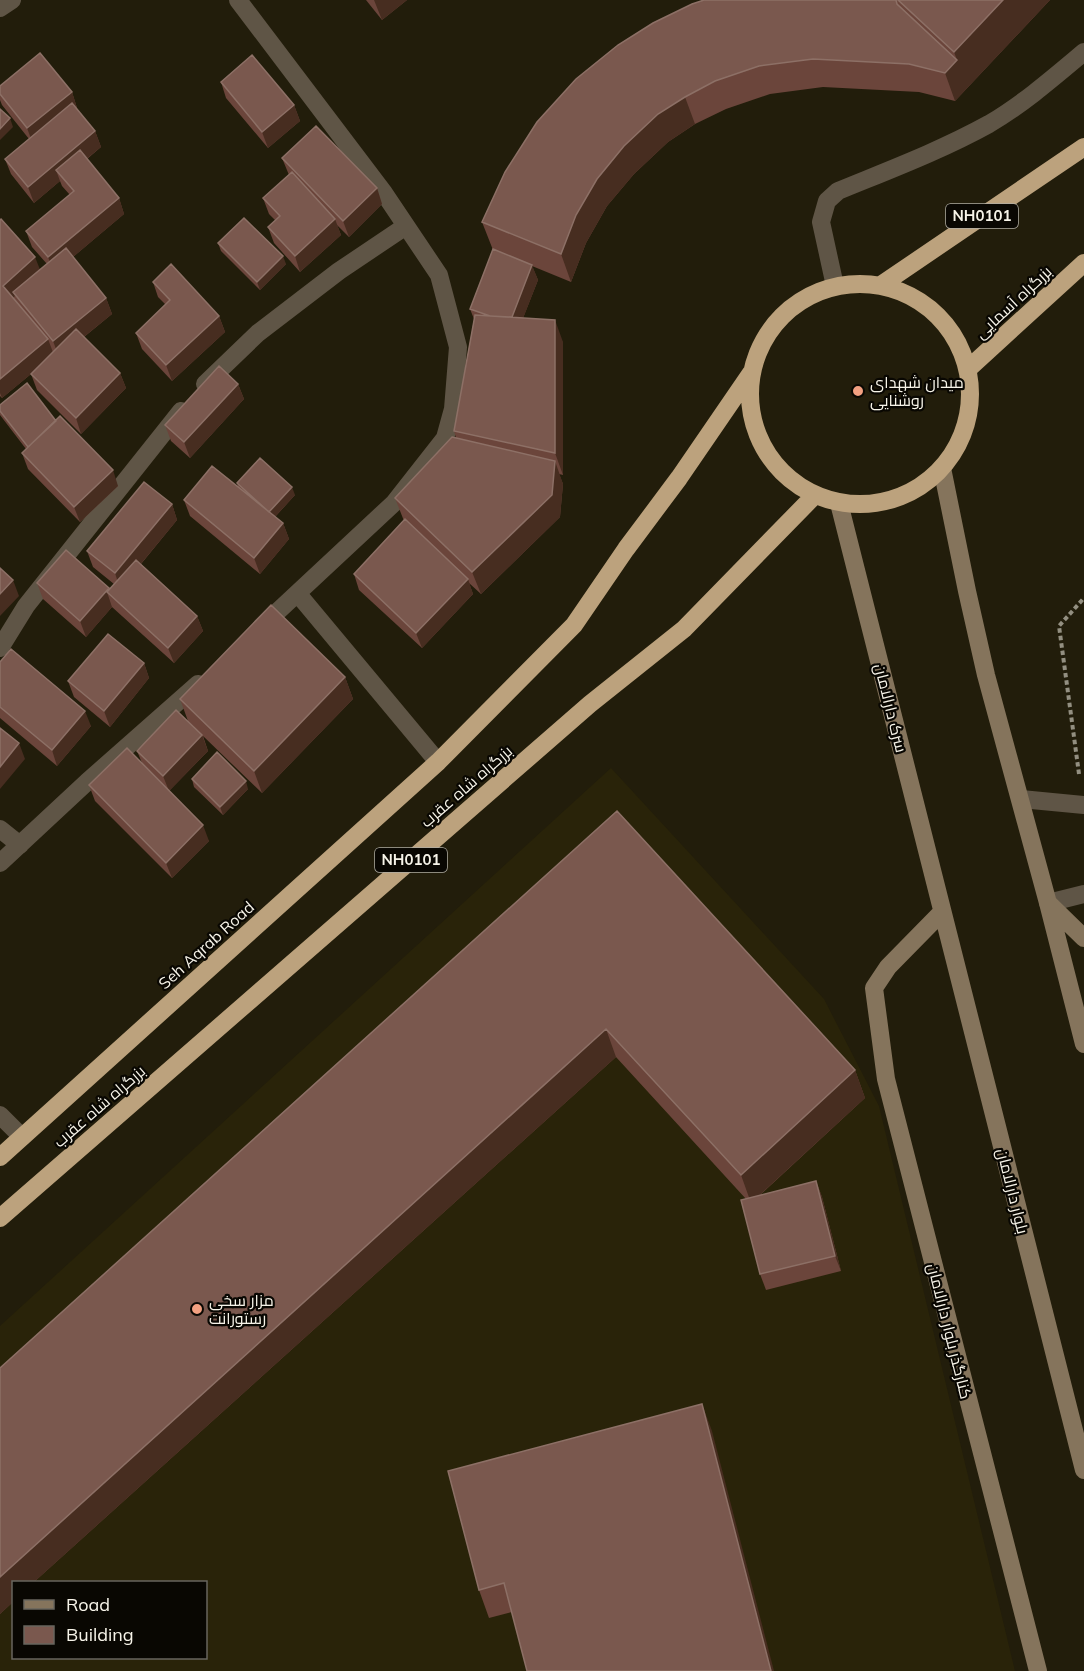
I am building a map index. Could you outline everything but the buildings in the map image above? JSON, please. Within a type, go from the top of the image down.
[{"type":"highway","name":"NH0101","points":[[881,285],[1084,147]]},
{"type":"highway","name":"بزرگراه آسمایی","points":[[968,369],[1084,262]]},
{"type":"highway","name":"NH0101","points":[[881,285],[911,296],[937,314],[956,339],[968,369],[970,404],[961,438],[942,468],[913,491],[877,504],[839,503],[814,496],[784,475],[762,447],[750,412],[752,373],[762,343],[783,315],[812,294],[835,286],[881,285]]},
{"type":"highway","name":"NH0101","points":[[438,762],[574,625],[752,373]]},
{"type":"highway","name":"بزرگراه شاه عقرب","points":[[0,1218],[590,704],[684,629],[814,496]]},
{"type":"highway","name":"Seh Aqrab Road","points":[[0,1157],[438,762]]},
{"type":"main road","points":[[942,468],[986,675],[1021,799],[1084,1044]]},
{"type":"main road","name":"سرک دارالامان","points":[[839,503],[942,912]]},
{"type":"main road","points":[[1048,903],[1084,938]]},
{"type":"main road","name":"کنارگذر بلوار دارالامان","points":[[942,912],[888,967],[874,988],[886,1078],[1038,1671]]},
{"type":"main road","name":"بلوار دارالامان","points":[[942,912],[1084,1470]]},
{"type":"street","points":[[0,8],[12,0]]},
{"type":"street","points":[[238,0],[384,193],[439,275],[458,347],[453,409],[445,438],[394,503],[245,641]]},
{"type":"street","points":[[835,286],[821,222],[827,201],[832,196],[838,191],[941,149],[990,123],[1030,97],[1084,52]]},
{"type":"street","points":[[0,648],[26,606],[191,398],[258,333],[339,271],[406,226]]},
{"type":"street","points":[[298,594],[438,762]]},
{"type":"street","points":[[0,864],[210,672]]},
{"type":"street","points":[[1021,799],[1083,805]]},
{"type":"street","points":[[0,829],[20,845]]},
{"type":"street","points":[[1048,903],[1084,894]]},
{"type":"street","points":[[0,1115],[22,1137]]},
{"type":"path","points":[[1083,805],[1059,626],[1084,598]]},
{"type":"shaded area","points":[[611,768],[824,999],[879,1106],[1015,1671],[0,1671],[0,1326]]},
{"type":"place","name":"میدان شهدای روشنایی","points":[[858,391]]},
{"type":"place","name":"مزار سخی رستورانت","points":[[197,1309]]}]
